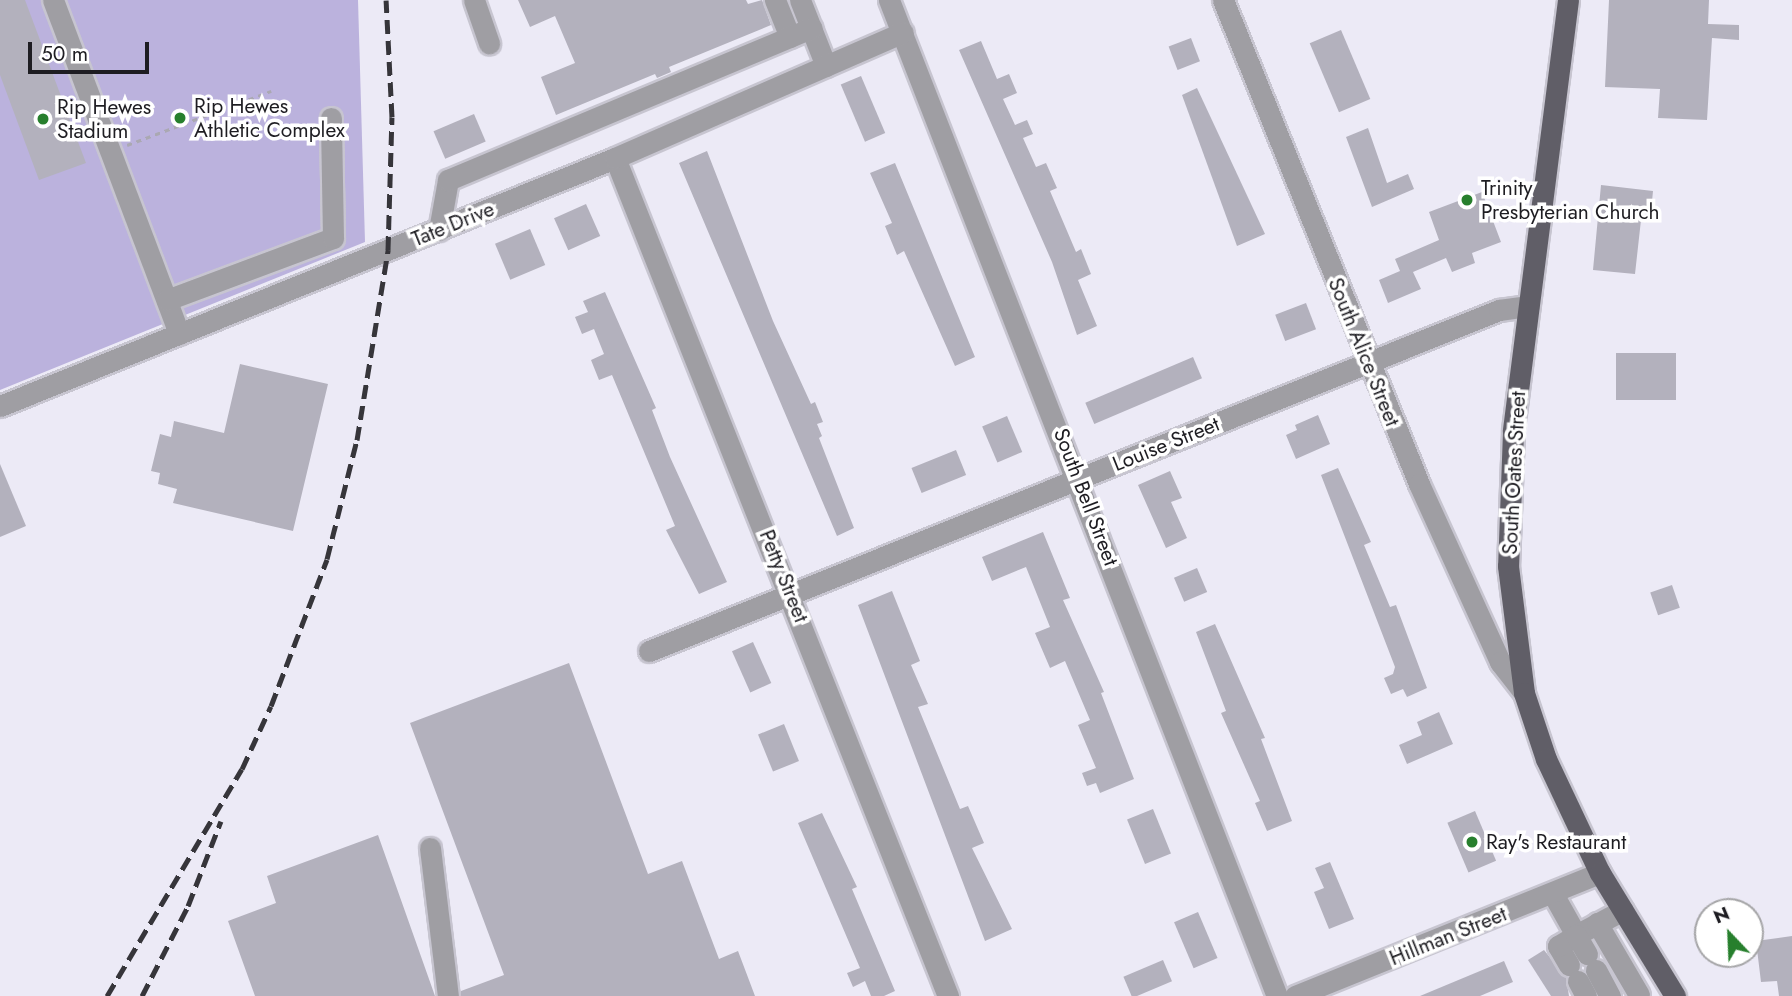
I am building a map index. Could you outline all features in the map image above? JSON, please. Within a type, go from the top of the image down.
[{"type":"main road","name":"South Oates Street","points":[[1568,0],[1529,306],[1507,528],[1524,693],[1561,796],[1600,873],[1670,989]]},
{"type":"street","points":[[53,0],[179,334]]},
{"type":"street","points":[[474,0],[489,43]]},
{"type":"street","points":[[775,0],[790,37]]},
{"type":"street","points":[[800,0],[826,66]]},
{"type":"street","name":"South Bell Street","points":[[890,0],[1079,479],[1277,996]]},
{"type":"street","name":"South Alice Street","points":[[1223,0],[1367,362],[1500,662],[1524,693]]},
{"type":"street","points":[[439,230],[448,180],[811,28]]},
{"type":"street","name":"Tate Drive","points":[[0,406],[615,158],[902,32]]},
{"type":"street","points":[[331,118],[333,238],[346,268]]},
{"type":"street","name":"Petty Street","points":[[615,158],[792,594],[948,996]]},
{"type":"street","points":[[167,300],[333,238]]},
{"type":"street","name":"Louise Street","points":[[649,651],[1499,310],[1529,306]]},
{"type":"street","points":[[430,848],[448,996]]},
{"type":"street","name":"Hillman Street","points":[[1295,996],[1600,873]]},
{"type":"street","points":[[1553,894],[1576,935]]},
{"type":"street","points":[[1610,996],[1583,973],[1558,946],[1623,910]]},
{"type":"street","points":[[1597,923],[1638,996],[1670,989]]},
{"type":"path","points":[[110,151],[271,90]]},
{"type":"shaded area","name":"Rip Hewes Athletic Complex","points":[[0,0],[358,0],[365,242],[0,390]]},
{"type":"building","points":[[0,0],[25,0],[86,163],[39,180],[0,75]]},
{"type":"building","points":[[518,0],[746,0],[748,4],[762,0],[771,25],[669,67],[671,72],[657,78],[655,74],[556,115],[541,77],[575,63],[555,16],[530,27]]},
{"type":"building","points":[[1609,0],[1709,0],[1708,24],[1739,25],[1739,40],[1712,38],[1707,120],[1658,118],[1660,89],[1605,87]]},
{"type":"building","points":[[1341,30],[1370,99],[1339,112],[1310,43]]},
{"type":"building","points":[[1191,38],[1200,61],[1178,70],[1169,47]]},
{"type":"building","points":[[981,41],[997,79],[1009,74],[1017,93],[1003,99],[1015,125],[1027,120],[1033,134],[1023,138],[1036,167],[1046,163],[1057,188],[1050,191],[1076,252],[1081,249],[1091,274],[1078,280],[1097,326],[1077,335],[1052,262],[959,50]]},
{"type":"building","points":[[861,76],[885,133],[865,142],[841,85]]},
{"type":"building","points":[[1197,88],[1265,234],[1237,246],[1182,95]]},
{"type":"building","points":[[474,114],[486,142],[445,159],[433,131]]},
{"type":"building","points":[[1368,128],[1387,183],[1408,174],[1414,189],[1372,207],[1346,137]]},
{"type":"building","points":[[707,151],[773,321],[811,404],[815,402],[823,422],[817,424],[822,436],[819,438],[854,528],[837,536],[679,163]]},
{"type":"building","points":[[895,163],[975,357],[955,366],[904,251],[897,255],[885,226],[892,223],[870,173]]},
{"type":"building","points":[[1601,185],[1653,191],[1651,212],[1642,211],[1635,274],[1593,270]]},
{"type":"building","points":[[1482,192],[1501,242],[1472,253],[1475,263],[1452,272],[1446,258],[1413,272],[1421,289],[1388,303],[1379,280],[1400,271],[1395,259],[1439,240],[1429,212]]},
{"type":"building","points":[[586,204],[600,236],[568,250],[554,218]]},
{"type":"building","points":[[530,229],[545,265],[510,280],[495,244]]},
{"type":"building","points":[[605,292],[656,408],[652,410],[670,457],[727,582],[699,594],[666,530],[675,526],[612,375],[599,380],[591,360],[604,354],[594,329],[582,334],[575,317],[588,312],[583,301]]},
{"type":"building","points":[[1306,303],[1316,329],[1285,341],[1275,315]]},
{"type":"building","points":[[1616,353],[1676,353],[1676,400],[1616,400]]},
{"type":"building","points":[[1193,357],[1202,378],[1094,424],[1085,403]]},
{"type":"building","points":[[240,364],[328,384],[293,531],[173,503],[177,489],[158,484],[160,473],[151,471],[160,434],[171,437],[174,421],[224,433]]},
{"type":"building","points":[[1318,415],[1330,444],[1296,459],[1286,435],[1297,430],[1295,425]]},
{"type":"building","points":[[1007,416],[1022,452],[997,462],[982,427]]},
{"type":"building","points":[[956,450],[966,475],[922,493],[911,468]]},
{"type":"building","points":[[0,464],[26,526],[0,537]]},
{"type":"building","points":[[1338,468],[1371,542],[1364,545],[1390,607],[1396,605],[1427,688],[1407,697],[1403,689],[1391,694],[1384,678],[1393,674],[1395,667],[1321,475]]},
{"type":"building","points":[[1170,471],[1182,498],[1171,502],[1187,538],[1166,548],[1138,485]]},
{"type":"building","points":[[1043,532],[1070,598],[1063,600],[1104,692],[1101,693],[1134,779],[1100,793],[1096,783],[1087,786],[1082,773],[1096,768],[1078,725],[1090,720],[1065,661],[1050,668],[1035,633],[1050,627],[1026,567],[992,581],[982,557]]},
{"type":"building","points":[[1197,568],[1207,592],[1184,602],[1174,578]]},
{"type":"building","points":[[1672,585],[1680,608],[1658,615],[1650,592]]},
{"type":"building","points":[[892,591],[920,661],[911,665],[928,704],[918,707],[960,809],[968,806],[984,843],[972,848],[1012,929],[985,941],[858,605]]},
{"type":"building","points":[[1215,624],[1265,738],[1261,739],[1292,821],[1267,831],[1255,803],[1260,801],[1221,713],[1226,711],[1196,632]]},
{"type":"building","points":[[753,642],[771,683],[750,692],[732,651]]},
{"type":"building","points":[[569,663],[648,874],[682,861],[719,959],[738,951],[755,996],[461,996],[461,991],[504,975],[410,723]]},
{"type":"building","points":[[1439,712],[1453,744],[1407,764],[1399,745],[1422,735],[1417,722]]},
{"type":"building","points":[[784,724],[799,761],[773,772],[758,734]]},
{"type":"building","points":[[1153,809],[1171,854],[1145,864],[1127,819]]},
{"type":"building","name":"Ray's Restaurant","points":[[1475,811],[1496,861],[1468,872],[1447,823]]},
{"type":"building","points":[[822,813],[857,887],[852,889],[895,991],[884,996],[871,996],[865,981],[853,987],[847,973],[860,968],[798,823]]},
{"type":"building","points":[[378,835],[435,996],[255,996],[228,921],[276,903],[267,876]]},
{"type":"building","points":[[1330,862],[1354,919],[1329,929],[1314,892],[1324,888],[1315,868]]},
{"type":"building","points":[[1198,912],[1218,958],[1194,968],[1174,922]]},
{"type":"building","points":[[1792,936],[1792,996],[1779,996],[1777,981],[1761,982],[1759,968],[1764,968],[1764,940]]},
{"type":"building","points":[[1544,950],[1566,977],[1569,996],[1551,996],[1528,960]]},
{"type":"building","points":[[1163,960],[1172,981],[1132,996],[1123,977]]},
{"type":"building","points":[[1504,961],[1513,982],[1480,996],[1420,996]]},
{"type":"railway","points":[[107,996],[242,769],[271,706],[327,559],[357,440],[388,250],[392,117],[386,0]]},
{"type":"railway","points":[[142,996],[188,906],[221,821]]},
{"type":"place","name":"Rip Hewes Athletic Complex","points":[[180,118]]},
{"type":"place","name":"Rip Hewes Stadium","points":[[43,119]]},
{"type":"place","name":"Trinity Presbyterian Church","points":[[1467,200]]},
{"type":"place","name":"Ray's Restaurant","points":[[1472,842]]}]
